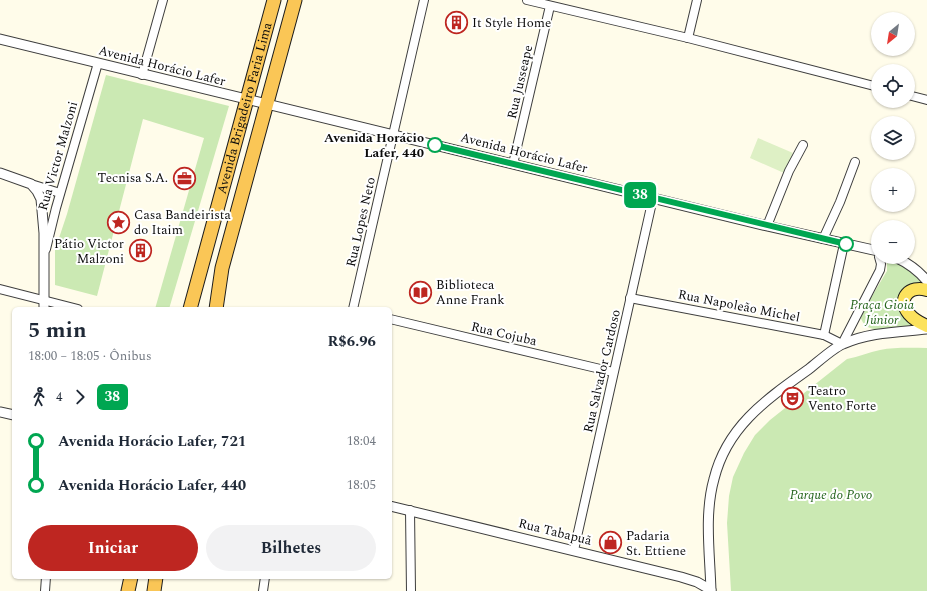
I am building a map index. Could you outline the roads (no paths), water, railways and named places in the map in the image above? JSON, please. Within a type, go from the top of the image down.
[{"type":"highway","name":"Avenida Brigadeiro Faria Lima","points":[[191,307],[274,0]]},
{"type":"highway","name":"Avenida Brigadeiro Faria Lima","points":[[216,307],[222,268],[295,0]]},
{"type":"highway","points":[[128,591],[130,579]]},
{"type":"highway","points":[[154,591],[156,579]]},
{"type":"main road","points":[[927,290],[917,288],[912,290],[905,296],[904,300],[904,304],[909,314],[927,328]]},
{"type":"street","points":[[142,74],[163,0]]},
{"type":"street","name":"Rua Lopes Neto","points":[[354,307],[424,0]]},
{"type":"street","points":[[527,0],[688,38],[871,85]]},
{"type":"street","points":[[688,38],[697,0]]},
{"type":"street","name":"Rua Jusseape","points":[[513,164],[550,6]]},
{"type":"street","name":"Avenida Horácio Lafer","points":[[0,40],[844,244],[871,252]]},
{"type":"street","name":"Rua Victor Malzoni","points":[[44,257],[60,193],[98,63]]},
{"type":"street","points":[[915,97],[927,100]]},
{"type":"street","points":[[766,226],[789,170],[804,145]]},
{"type":"street","points":[[823,239],[840,202],[855,162]]},
{"type":"street","points":[[0,174],[60,193]]},
{"type":"street","name":"Rua Victor Malzoni","points":[[31,184],[42,199],[44,304]]},
{"type":"street","name":"Rua Salvador Cardoso","points":[[574,550],[653,198]]},
{"type":"street","points":[[824,335],[844,244]]},
{"type":"street","points":[[842,344],[880,270],[881,264]]},
{"type":"street","points":[[910,264],[921,273],[927,281]]},
{"type":"street","points":[[0,289],[44,304],[64,307]]},
{"type":"street","name":"Rua Napoleão Michel","points":[[630,298],[824,335],[842,344]]},
{"type":"street","name":"Rua Cojuba","points":[[392,319],[613,372]]},
{"type":"street","points":[[711,591],[709,510],[713,480],[721,454],[732,435],[750,414],[842,344],[866,337],[927,328]]},
{"type":"street","points":[[0,412],[12,415]]},
{"type":"street","name":"Rua Tabapuã","points":[[392,506],[574,550],[697,582],[711,591]]},
{"type":"street","points":[[410,510],[411,591]]},
{"type":"street","points":[[45,591],[46,579]]},
{"type":"street","points":[[263,591],[265,579]]},
{"type":"place","name":"It Style Home","points":[[457,23]]},
{"type":"place","name":"Avenida Horácio Lafer, 440","points":[[435,145]]},
{"type":"place","name":"Tecnisa S.A.","points":[[184,178]]},
{"type":"place","name":"Casa Bandeirista do Itaim","points":[[118,222]]},
{"type":"place","name":"Pátio Victor Malzoni","points":[[140,251]]},
{"type":"place","name":"Biblioteca Anne Frank","points":[[420,292]]},
{"type":"place","name":"Teatro Vento Forte","points":[[793,398]]},
{"type":"place","name":"Padaria St. Ettiene","points":[[611,543]]},
{"type":"park label","name":"Praça Gioia Júnior","points":[[882,312]]},
{"type":"park label","name":"Parque do Povo","points":[[831,495]]}]
